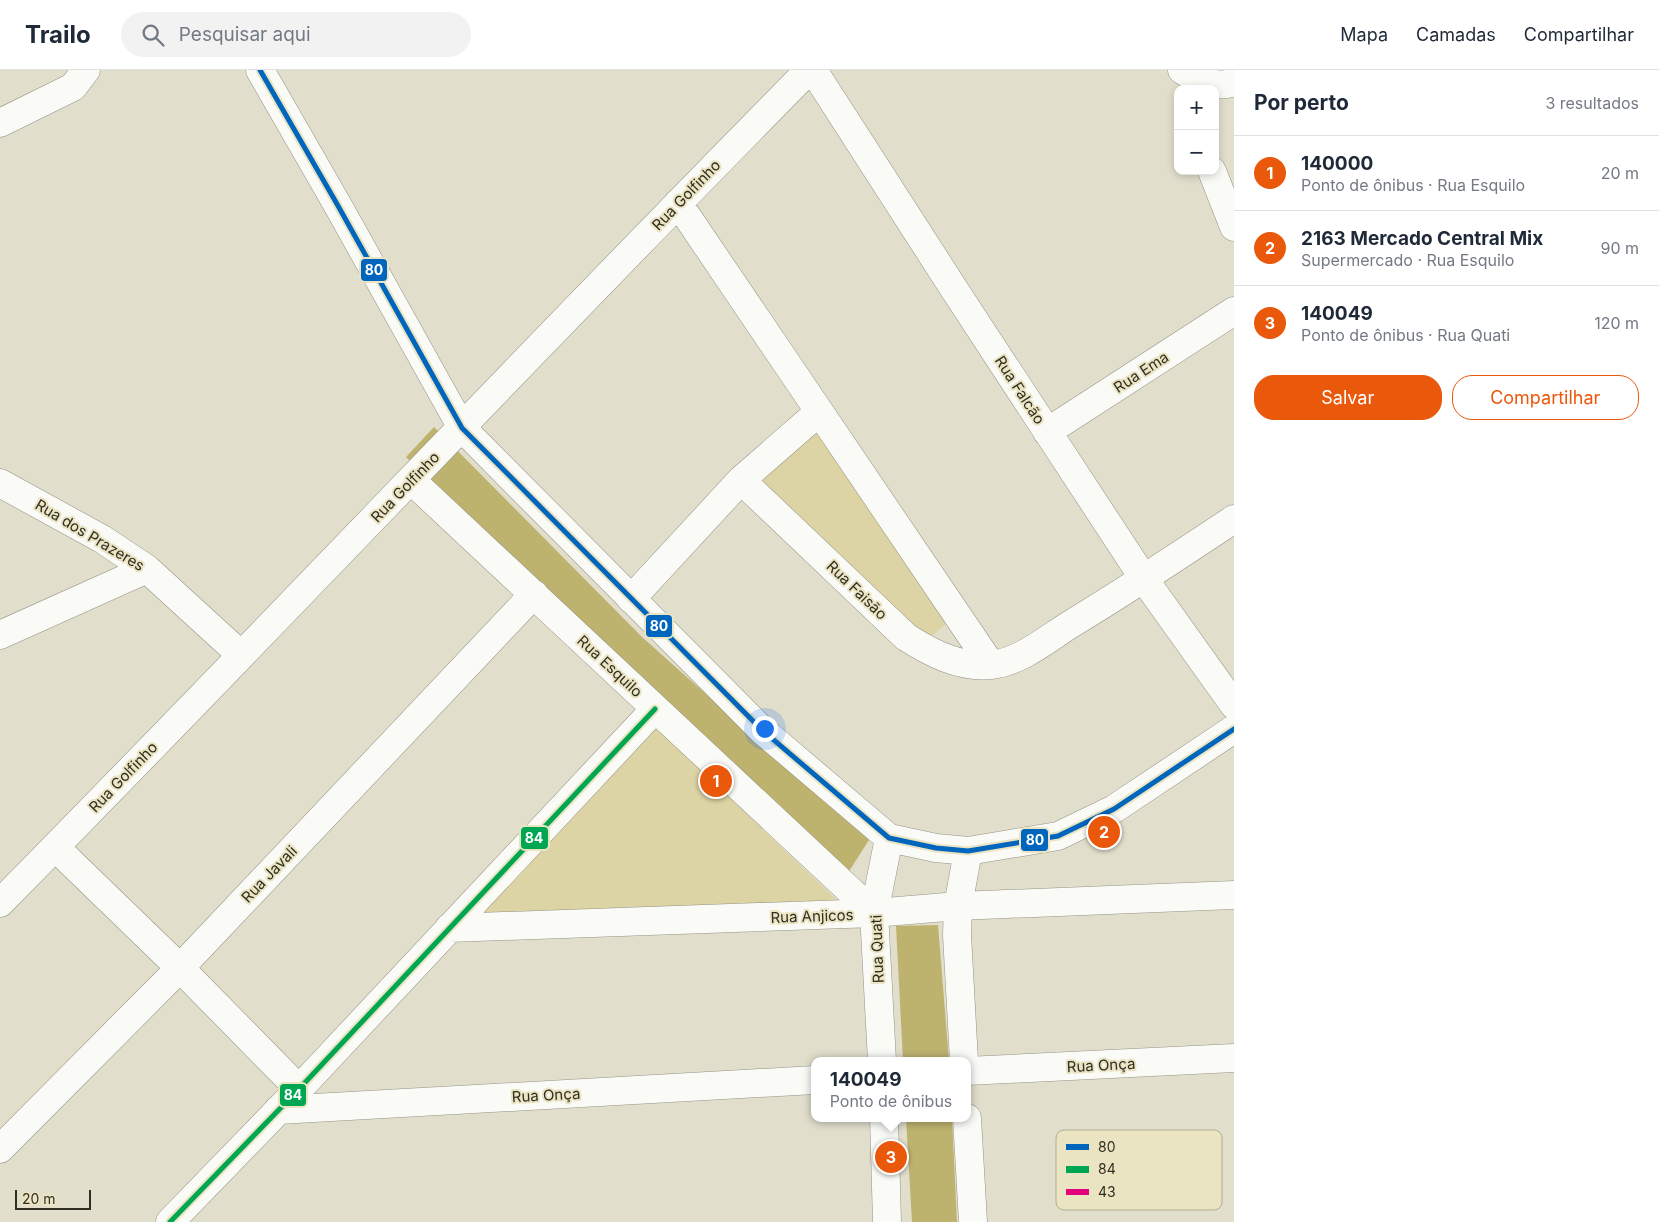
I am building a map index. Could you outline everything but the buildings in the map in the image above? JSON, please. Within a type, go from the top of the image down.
[{"type":"street","points":[[0,123],[73,87],[86,70]]},
{"type":"street","points":[[260,70],[337,204],[460,430],[762,730],[889,838],[936,848],[968,851],[1058,836],[1114,809],[1234,729]]},
{"type":"street","name":"Rua Golfinho","points":[[0,903],[809,70]]},
{"type":"street","name":"Rua Falcão","points":[[813,70],[1144,579],[1234,704]]},
{"type":"street","points":[[1182,70],[1199,81],[1226,91]]},
{"type":"street","points":[[1214,175],[1234,227]]},
{"type":"street","points":[[678,204],[991,665]]},
{"type":"street","name":"Rua Ema","points":[[1047,432],[1234,312]]},
{"type":"street","points":[[632,599],[741,480],[819,412]]},
{"type":"street","name":"Rua Esquilo","points":[[414,477],[655,709],[874,913]]},
{"type":"street","name":"Rua Faisão","points":[[741,480],[906,637],[929,652],[973,666],[991,665],[1016,658],[1144,579],[1234,518]]},
{"type":"street","name":"Rua dos Prazeres","points":[[0,483],[102,539],[147,569],[241,655]]},
{"type":"street","points":[[0,636],[147,569]]},
{"type":"street","name":"Rua Javali","points":[[0,1149],[180,968],[534,594]]},
{"type":"street","points":[[170,1222],[299,1089],[655,709]]},
{"type":"street","name":"Rua Quati","points":[[882,1057],[874,913],[889,838]]},
{"type":"street","points":[[55,847],[180,968],[299,1089]]},
{"type":"street","points":[[964,1057],[957,935],[958,906],[968,851]]},
{"type":"street","name":"Rua Anjicos","points":[[449,928],[874,913],[958,906],[1234,895]]},
{"type":"street","name":"Rua Onça","points":[[971,1071],[1234,1058]]},
{"type":"street","name":"Rua Onça","points":[[278,1110],[811,1080]]},
{"type":"street","points":[[884,1122],[887,1222]]},
{"type":"street","points":[[967,1122],[973,1222]]},
{"type":"shaded area","points":[[817,425],[946,624],[927,640],[761,483]]},
{"type":"shaded area","points":[[434,427],[642,637],[869,840],[846,876],[497,547],[406,457]]},
{"type":"shaded area","points":[[651,723],[844,907],[471,922]]},
{"type":"shaded area","points":[[938,925],[949,1057],[903,1057],[896,926]]},
{"type":"shaded area","points":[[906,1122],[952,1122],[957,1222],[912,1222]]},
{"type":"transit line","name":"80","points":[[260,70],[462,428],[762,730],[889,838],[936,848],[968,851],[1058,836],[1114,809],[1234,729]]},
{"type":"transit line","name":"84","points":[[170,1222],[299,1089],[655,709]]},
{"type":"place","name":"140000","points":[[716,781]]},
{"type":"place","name":"2163 Mercado Central Mix","points":[[1104,832]]},
{"type":"place","name":"140049","points":[[891,1157]]}]
